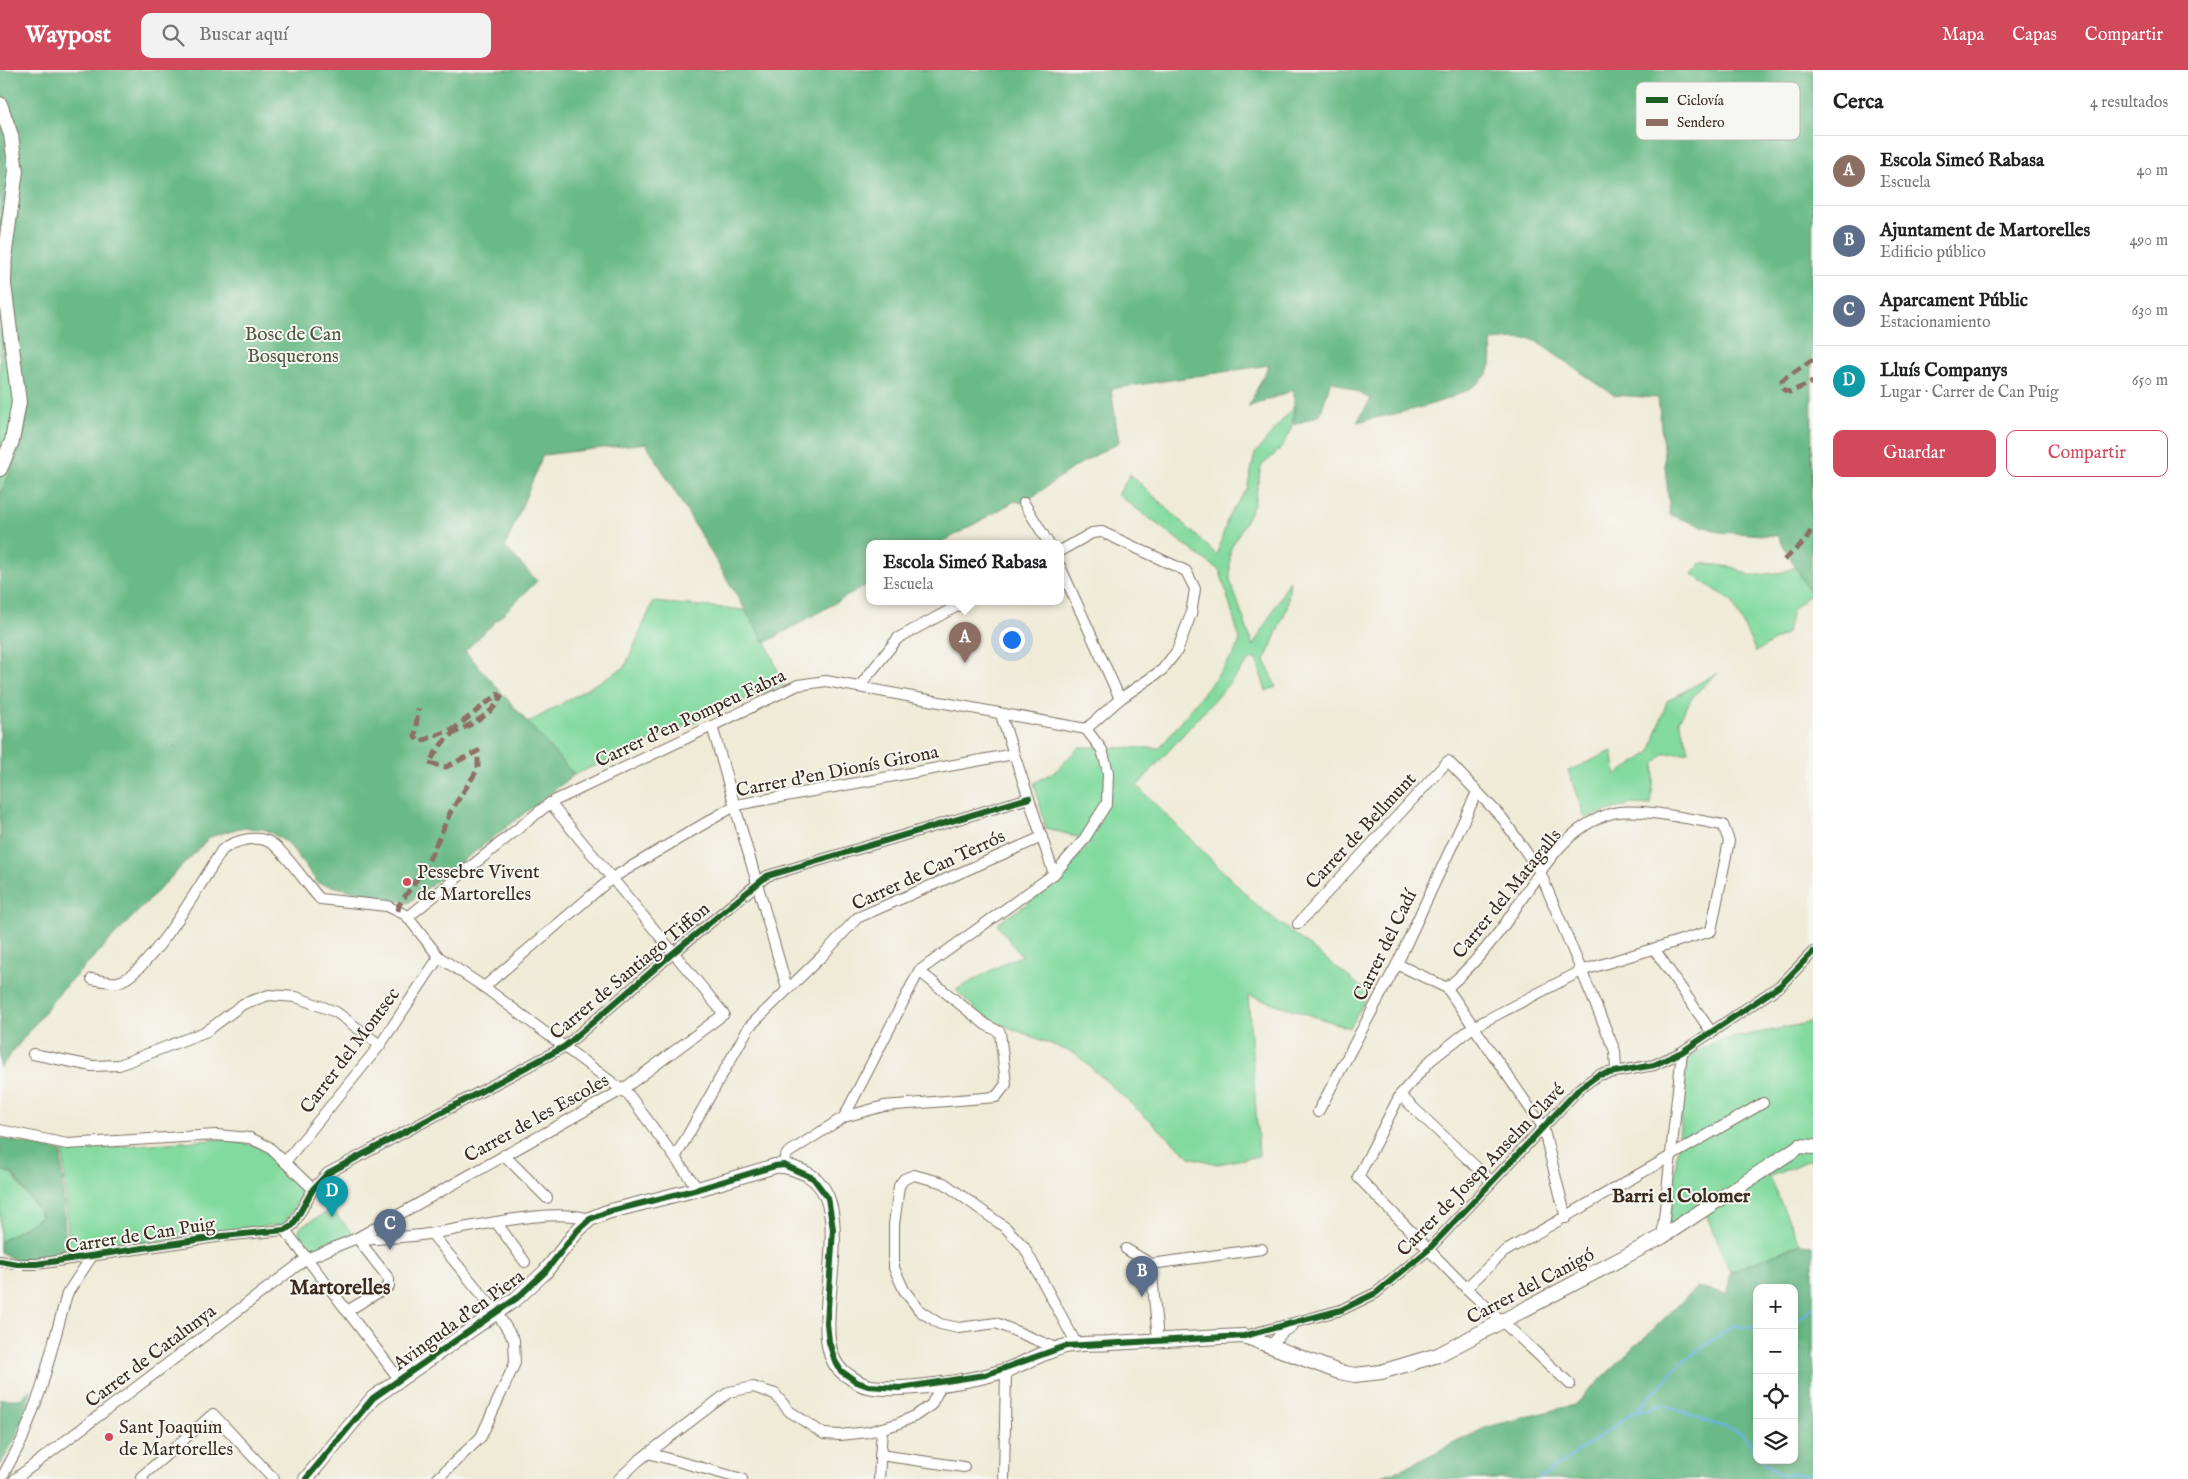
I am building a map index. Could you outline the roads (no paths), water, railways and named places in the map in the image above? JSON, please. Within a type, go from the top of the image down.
[{"type":"street","points":[[0,104],[11,135],[16,171],[5,252],[4,277],[19,402],[12,441],[0,469]]},
{"type":"street","points":[[1024,503],[1047,540]]},
{"type":"street","points":[[844,1117],[919,971],[1054,874],[1083,841],[1108,803],[1108,772],[1102,750],[1086,729],[1120,699],[1162,670],[1177,651],[1191,614],[1195,589],[1186,571],[1102,532],[1092,533],[1064,549]]},
{"type":"street","points":[[1064,575],[1120,699]]},
{"type":"street","points":[[859,687],[898,638],[959,605]]},
{"type":"street","name":"Carrer d'en Pompeu Fabra","points":[[408,917],[550,804],[798,685],[826,681],[1001,715],[1086,729]]},
{"type":"street","points":[[1001,715],[1054,874]]},
{"type":"street","points":[[712,726],[787,988]]},
{"type":"street","name":"Carrer d'en Dionís Girona","points":[[484,987],[612,878],[736,805],[1014,754]]},
{"type":"street","name":"Carrer de Bellmunt","points":[[1298,924],[1448,761],[1476,792]]},
{"type":"street","points":[[1476,792],[1503,819],[1540,872],[1615,1050],[1616,1070]]},
{"type":"street","name":"Carrer del Cadí","points":[[1318,1112],[1397,964],[1476,792]]},
{"type":"street","name":"Carrer de Santiago Tiffon","points":[[285,1230],[293,1225],[313,1189],[328,1173],[564,1046],[673,952],[767,876],[1029,798]]},
{"type":"street","points":[[550,804],[673,952]]},
{"type":"street","name":"Carrer del Matagalls","points":[[1447,988],[1472,967],[1499,932],[1540,872],[1565,841],[1588,825],[1613,813],[1630,812],[1675,816],[1722,825],[1729,841],[1711,932],[1655,950]]},
{"type":"street","name":"Carrer de Can Terrós","points":[[676,1156],[749,1027],[822,956],[857,918],[1042,837]]},
{"type":"street","points":[[92,979],[118,982],[129,977],[158,948],[222,850],[238,841],[258,839],[273,844],[320,899],[387,906],[408,917],[439,957],[484,987],[629,1095],[676,1156],[698,1189]]},
{"type":"street","points":[[1570,1384],[1466,1288],[1358,1177],[1400,1095],[1430,1060],[1473,1027],[1581,971],[1655,950],[1712,1034]]},
{"type":"street","name":"Carrer de les Escoles","points":[[357,1238],[622,1090],[724,1014],[673,952]]},
{"type":"street","name":"Carrer de Josep Anselm Clavé","points":[[784,1165],[813,1178],[828,1198],[833,1229],[827,1323],[829,1342],[841,1371],[857,1382],[868,1386],[900,1388],[1006,1370],[1058,1349],[1077,1345],[1244,1336],[1341,1310],[1376,1293],[1428,1250],[1579,1088],[1598,1075],[1616,1070],[1654,1065],[1682,1052],[1712,1034],[1781,986],[1813,952]]},
{"type":"street","name":"Carrer del Montsec","points":[[285,1162],[380,1045],[439,957]]},
{"type":"street","points":[[1397,964],[1447,988],[1543,1127],[1566,1218]]},
{"type":"street","points":[[784,1165],[785,1157],[788,1153],[844,1117],[884,1106],[996,1097],[1006,1084],[1000,1032],[986,1025],[919,971]]},
{"type":"street","points":[[33,1054],[92,1066],[119,1065],[207,1030],[243,1004],[269,995],[296,997],[336,1012],[380,1045]]},
{"type":"street","points":[[1662,1237],[1682,1052]]},
{"type":"street","points":[[1400,1095],[1492,1182]]},
{"type":"street","points":[[1466,1288],[1504,1252],[1763,1103]]},
{"type":"street","points":[[0,1130],[67,1144],[216,1135],[250,1138],[269,1147],[296,1176],[313,1189]]},
{"type":"street","name":"Carrer del Canigó","points":[[1244,1336],[1288,1355],[1347,1374],[1381,1372],[1438,1355],[1662,1237],[1800,1146],[1813,1147]]},
{"type":"street","points":[[504,1155],[547,1198]]},
{"type":"street","name":"Avinguda d'en Piera","points":[[306,1479],[373,1398],[517,1298],[545,1272],[578,1230],[590,1219],[607,1212],[784,1165]]},
{"type":"street","points":[[1058,1349],[996,1322],[959,1328],[940,1324],[920,1311],[904,1290],[894,1268],[894,1225],[899,1186],[904,1178],[914,1176],[944,1183],[1006,1228],[1024,1247],[1077,1345]]},
{"type":"street","points":[[306,1259],[357,1238],[364,1240],[432,1234],[496,1222],[574,1214],[590,1219]]},
{"type":"street","points":[[496,1222],[525,1262]]},
{"type":"street","points":[[285,1230],[400,1380]]},
{"type":"street","name":"Carrer de Can Puig","points":[[0,1261],[17,1264],[37,1264],[224,1236],[285,1230]]},
{"type":"street","points":[[432,1234],[497,1313],[514,1340],[516,1363],[482,1436],[437,1479]]},
{"type":"street","points":[[346,1311],[389,1286],[388,1279],[357,1238]]},
{"type":"street","points":[[1126,1249],[1151,1264],[1262,1249]]},
{"type":"street","points":[[1,1479],[22,1440],[41,1389],[67,1294],[92,1256]]},
{"type":"street","name":"Carrer de Catalunya","points":[[15,1479],[306,1259]]},
{"type":"street","points":[[1151,1264],[1158,1340]]},
{"type":"street","name":"Carrer de Josep Anselm Clavé","points":[[1267,1346],[1284,1331],[1304,1321]]},
{"type":"street","points":[[1267,1346],[1268,1336],[1275,1328]]},
{"type":"street","points":[[1288,1355],[1285,1341],[1291,1328]]},
{"type":"street","points":[[1004,1479],[1006,1370]]},
{"type":"street","points":[[619,1479],[648,1453],[729,1392],[753,1387],[774,1394],[789,1411],[824,1434],[840,1435],[882,1428],[915,1416],[930,1405],[943,1382]]},
{"type":"street","points":[[143,1479],[141,1477],[213,1414],[274,1479]]},
{"type":"street","points":[[879,1479],[882,1428]]},
{"type":"street","points":[[648,1453],[742,1479]]},
{"type":"street","points":[[880,1455],[964,1467]]},
{"type":"waterway","points":[[1798,1320],[1813,1307]]},
{"type":"waterway","points":[[1539,1479],[1636,1411],[1681,1363],[1732,1326],[1753,1328]]},
{"type":"waterway","points":[[1636,1411],[1663,1405],[1743,1434],[1753,1447]]},
{"type":"waterway","points":[[1767,1464],[1779,1474],[1813,1475]]},
{"type":"place","name":"Escola Simeó Rabasa","points":[[965,663]]},
{"type":"place","name":"Pessebre Vivent de Martorelles","points":[[407,882]]},
{"type":"place","name":"Lluís Companys","points":[[332,1217]]},
{"type":"place","name":"Aparcament Públic","points":[[390,1250]]},
{"type":"place","name":"Ajuntament de Martorelles","points":[[1142,1297]]},
{"type":"place","name":"Sant Joaquim de Martorelles","points":[[109,1437]]},
{"type":"district","name":"Barri el Colomer","points":[[1681,1195]]},
{"type":"district","name":"Martorelles","points":[[340,1287]]},
{"type":"park label","name":"Bosc de Can Bosquerons","points":[[293,344]]}]
